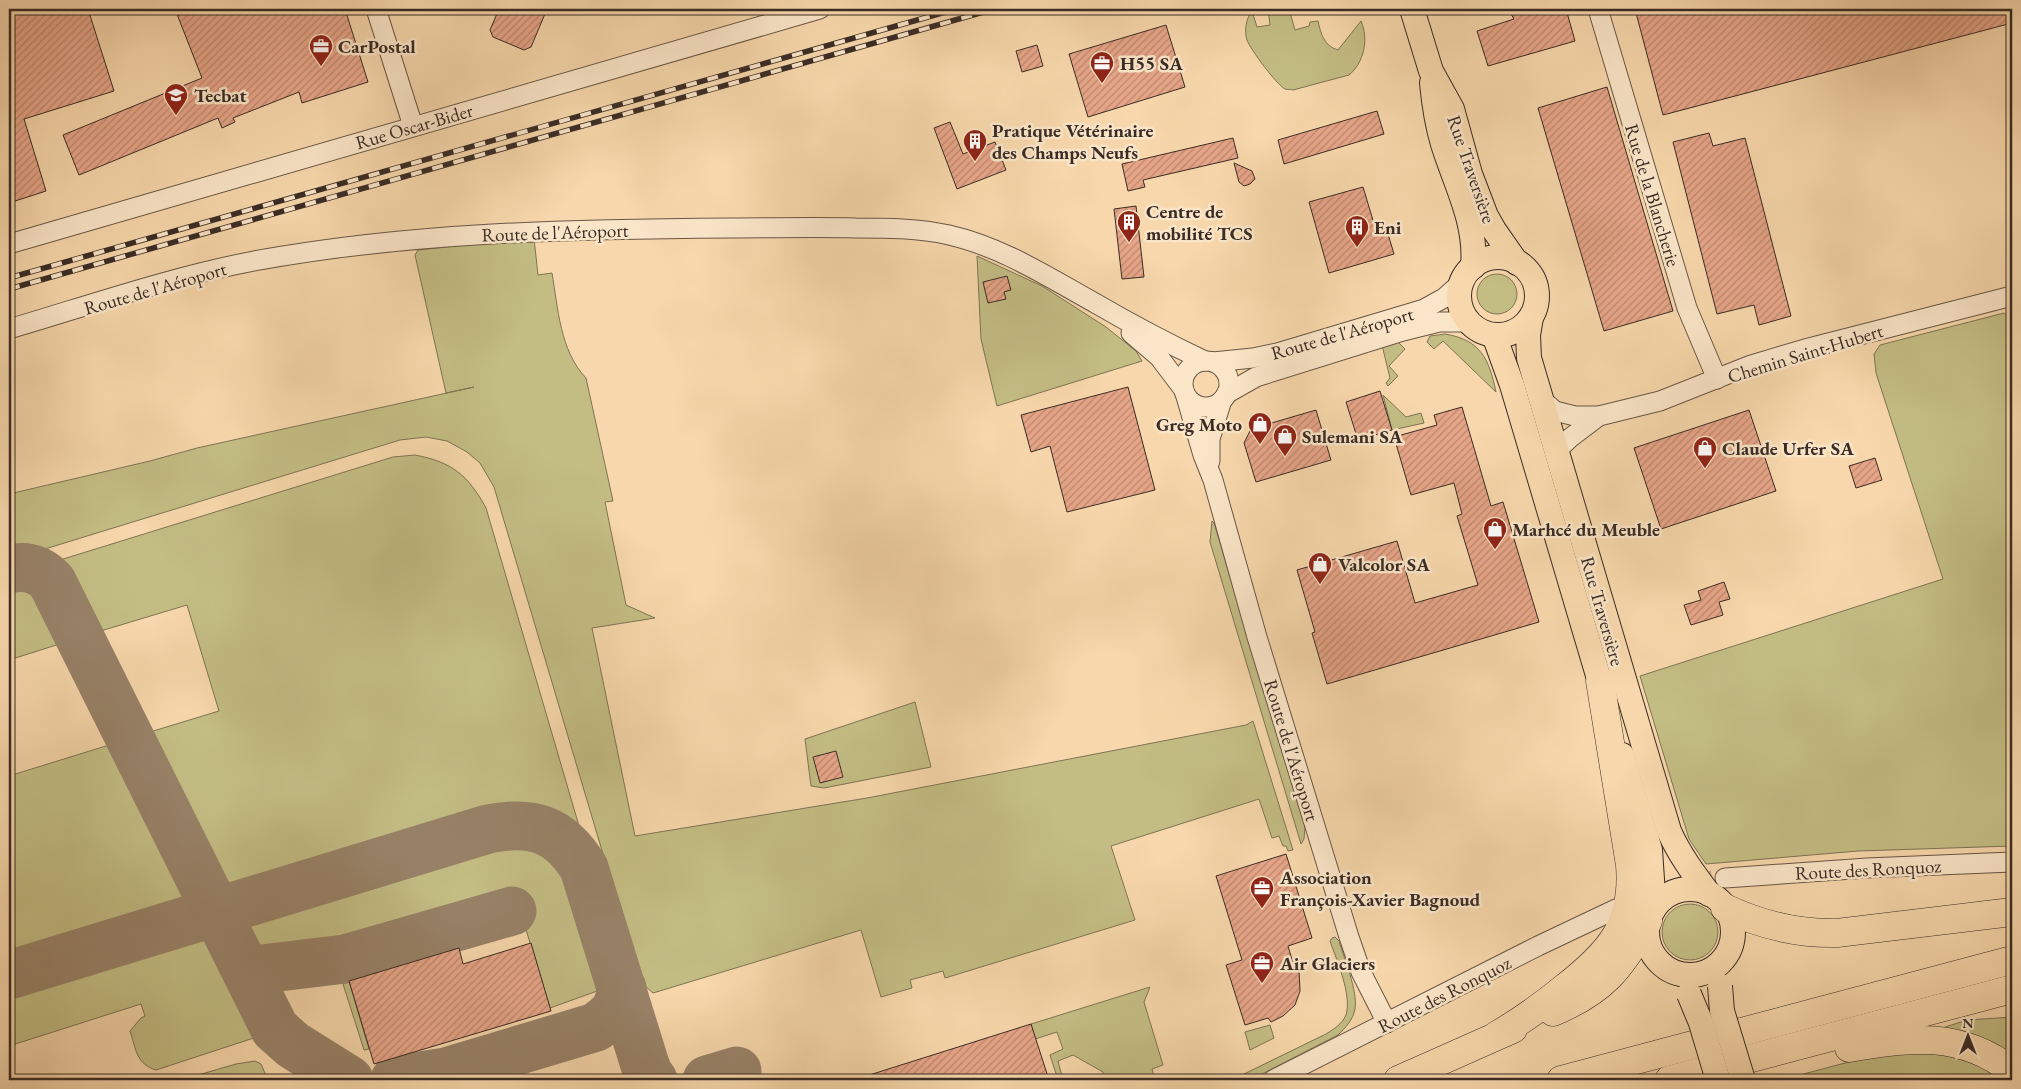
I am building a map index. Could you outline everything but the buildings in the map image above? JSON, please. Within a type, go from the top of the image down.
[{"type":"highway","points":[[1497,1036],[1553,997],[1597,961],[1612,943],[1626,913],[1631,886],[1630,865],[1600,681]]},
{"type":"highway","points":[[1720,893],[1758,922],[1778,928],[1815,934],[2012,912]]},
{"type":"highway","points":[[1398,1080],[1559,1010],[1592,992],[1617,970],[1651,915]]},
{"type":"highway","points":[[1561,1080],[2012,960]]},
{"type":"highway","points":[[1669,1080],[2012,990]]},
{"type":"highway","points":[[1683,1080],[1866,1045],[1927,1039],[1951,1042],[1974,1048],[1995,1058],[2012,1071]]},
{"type":"main road","name":"Rue Traversière","points":[[1412,9],[1431,71],[1437,121],[1471,225],[1474,250],[1467,274]]},
{"type":"main road","name":"Rue Traversière","points":[[1431,71],[1452,109],[1470,174],[1486,216],[1517,263]]},
{"type":"main road","points":[[1493,258],[1506,259],[1517,263],[1528,273],[1535,285],[1536,298],[1531,317],[1515,331],[1494,335],[1479,330],[1462,312],[1459,292],[1467,274],[1493,258]]},
{"type":"main road","name":"Rue Traversière","points":[[1531,317],[1528,335],[1529,358],[1669,831],[1676,847],[1720,893],[1730,916],[1732,936],[1725,956],[1720,986],[1722,1011],[1743,1080]]},
{"type":"main road","name":"Rue Traversière","points":[[1494,335],[1512,385],[1650,850],[1651,915],[1647,940],[1650,949],[1662,965],[1671,970],[1689,994],[1701,1023],[1718,1080]]},
{"type":"main road","points":[[1651,915],[1666,896],[1674,892],[1698,890],[1720,893]]},
{"type":"main road","points":[[1671,970],[1680,974],[1700,974],[1711,970],[1725,956]]},
{"type":"street","points":[[376,9],[413,126]]},
{"type":"street","name":"Rue Oscar-Bider","points":[[9,244],[820,9]]},
{"type":"street","name":"Rue de la Blancherie","points":[[1598,9],[1687,308],[1717,379]]},
{"type":"street","name":"Route de l'Aéroport","points":[[9,329],[200,273],[252,261],[323,249],[394,241],[540,231],[712,228],[910,228],[948,235],[978,243],[1032,268],[1168,344],[1209,361],[1253,358],[1277,353],[1424,309],[1444,298],[1467,274]]},
{"type":"street","name":"Chemin Saint-Hubert","points":[[1541,399],[1555,411],[1576,416],[1599,416],[1660,401],[1752,365],[1805,349],[2012,296]]},
{"type":"street","name":"Route de l'Aéroport","points":[[1095,304],[1159,357],[1184,392],[1210,472],[1254,628],[1349,937],[1361,972],[1387,1023]]},
{"type":"street","name":"Route de l'Aéroport","points":[[1210,472],[1210,440],[1224,397],[1238,386],[1266,374],[1403,331],[1439,322],[1470,322]]},
{"type":"street","points":[[1209,361],[1224,369],[1229,381],[1224,397],[1209,406],[1201,406],[1194,404],[1184,392],[1182,383],[1187,370],[1198,362],[1209,361]]},
{"type":"street","name":"Chemin Saint-Hubert","points":[[1556,451],[1599,416]]},
{"type":"street","name":"Route des Ronquoz","points":[[1720,893],[1867,868],[2012,862]]},
{"type":"street","name":"Route des Ronquoz","points":[[1273,1080],[1538,946],[1616,910]]},
{"type":"shaded area","points":[[1268,9],[1289,9],[1295,30],[1309,26],[1310,22],[1318,21],[1326,42],[1329,46],[1338,50],[1361,21],[1365,43],[1358,64],[1349,75],[1293,90],[1285,89],[1276,81],[1258,58],[1249,45],[1246,36],[1246,25],[1252,11],[1257,27],[1270,25]]},
{"type":"shaded area","points":[[534,238],[538,275],[552,273],[565,342],[577,367],[586,378],[613,501],[605,502],[626,605],[655,618],[592,628],[635,836],[867,798],[1246,725],[1253,721],[1293,850],[1288,851],[1286,846],[1283,846],[1279,836],[1272,838],[1259,799],[1111,846],[1135,920],[945,978],[943,971],[910,980],[912,988],[881,997],[861,930],[653,993],[645,986],[603,854],[494,487],[480,463],[467,452],[447,441],[426,437],[400,440],[9,560],[9,494],[197,448],[474,387],[446,393],[415,255],[418,250]]},
{"type":"shaded area","points":[[977,256],[1042,286],[1106,327],[1136,351],[1142,361],[997,406],[981,339]]},
{"type":"shaded area","points":[[1497,274],[1511,280],[1517,294],[1511,308],[1497,314],[1483,308],[1477,294],[1483,280]]},
{"type":"shaded area","points":[[2004,313],[2012,320],[2012,846],[1858,851],[1706,864],[1689,839],[1640,676],[1943,579],[1876,373],[1874,354],[1880,345]]},
{"type":"shaded area","points":[[1445,334],[1467,341],[1475,346],[1486,361],[1496,392],[1443,341],[1434,349],[1427,342],[1430,336]]},
{"type":"shaded area","points":[[1398,342],[1405,349],[1389,366],[1398,376],[1388,386],[1386,383],[1390,378],[1382,345]]},
{"type":"shaded area","points":[[1383,395],[1406,417],[1421,413],[1424,423],[1392,430]]},
{"type":"shaded area","points":[[415,455],[439,462],[458,472],[473,487],[486,508],[579,826],[565,817],[550,811],[535,807],[519,806],[218,898],[140,735],[219,711],[187,605],[94,633],[83,621],[59,576],[47,564],[393,457]]},
{"type":"shaded area","points":[[1212,521],[1305,827],[1304,839],[1301,844],[1210,542]]},
{"type":"shaded area","points":[[22,575],[33,578],[43,585],[70,633],[69,641],[9,660],[9,577]]},
{"type":"shaded area","points":[[915,702],[931,767],[824,788],[811,786],[805,739]]},
{"type":"shaded area","points":[[122,741],[126,744],[201,893],[200,902],[9,962],[9,776]]},
{"type":"shaded area","points":[[496,842],[512,842],[533,846],[546,853],[565,873],[600,990],[550,1008],[516,897],[324,954],[282,960],[249,958],[234,926],[236,920]]},
{"type":"shaded area","points":[[1685,904],[1695,904],[1710,912],[1716,921],[1718,932],[1716,943],[1710,952],[1695,960],[1685,960],[1674,955],[1667,948],[1662,937],[1662,927],[1667,916],[1674,909]]},
{"type":"shaded area","points":[[213,928],[218,932],[270,1039],[260,1036],[156,1070],[144,1064],[141,1060],[130,1031],[145,1016],[141,1004],[9,1046],[9,988]]},
{"type":"shaded area","points":[[1335,937],[1339,941],[1350,975],[1355,1002],[1353,1017],[1338,1035],[1256,1077],[1244,1074],[1326,1034],[1338,1026],[1346,1015],[1347,998],[1345,988],[1330,941]]},
{"type":"shaded area","points":[[349,981],[369,1049],[364,1050],[343,984]]},
{"type":"shaded area","points":[[1150,987],[1144,1002],[1163,1065],[1152,1069],[1155,1080],[1102,1080],[1103,1072],[1073,1055],[1058,1061],[1063,1080],[1058,1080],[1050,1055],[1063,1049],[1057,1032],[1035,1039],[1031,1024]]},
{"type":"shaded area","points":[[2012,1017],[2012,1060],[1939,1029],[1967,1020]]},
{"type":"shaded area","points":[[1270,1025],[1274,1038],[1250,1050],[1245,1032]]},
{"type":"shaded area","points":[[1941,1052],[1976,1063],[2000,1080],[1781,1080],[1875,1055]]},
{"type":"shaded area","points":[[255,1061],[261,1064],[268,1080],[181,1080],[236,1064]]},
{"type":"shaded area","points":[[308,1069],[328,1080],[291,1080],[299,1071]]},
{"type":"taxiway","points":[[9,569],[32,569],[43,574],[52,582],[275,1029],[293,1045],[349,1080]]},
{"type":"taxiway","points":[[9,975],[488,829],[504,826],[532,827],[544,830],[555,836],[575,855],[584,868],[645,1065],[653,1080]]},
{"type":"taxiway","points":[[241,961],[247,967],[254,970],[345,959],[512,911]]},
{"type":"taxiway","points":[[395,1080],[446,1072],[596,1027],[607,1019],[617,1007],[622,988]]},
{"type":"taxiway","points":[[707,1080],[737,1071]]},
{"type":"tunnel","points":[[1640,899],[1690,883],[1725,878]]},
{"type":"railway","points":[[9,278],[956,9]]},
{"type":"railway","points":[[9,289],[994,9]]},
{"type":"place","name":"CarPostal","points":[[321,67]]},
{"type":"place","name":"H55 SA","points":[[1102,84]]},
{"type":"place","name":"Tecbat","points":[[176,116]]},
{"type":"place","name":"Pratique Vétérinaire des Champs Neufs","points":[[975,162]]},
{"type":"place","name":"Centre de mobilité TCS","points":[[1129,243]]},
{"type":"place","name":"Eni","points":[[1357,248]]},
{"type":"place","name":"Greg Moto","points":[[1260,445]]},
{"type":"place","name":"Sulemani SA","points":[[1285,457]]},
{"type":"place","name":"Claude Urfer SA","points":[[1705,469]]},
{"type":"place","name":"Marhcé du Meuble","points":[[1495,550]]},
{"type":"place","name":"Valcolor SA","points":[[1320,585]]},
{"type":"place","name":"Association François-Xavier Bagnoud","points":[[1262,909]]},
{"type":"place","name":"Air Glaciers","points":[[1262,984]]}]
